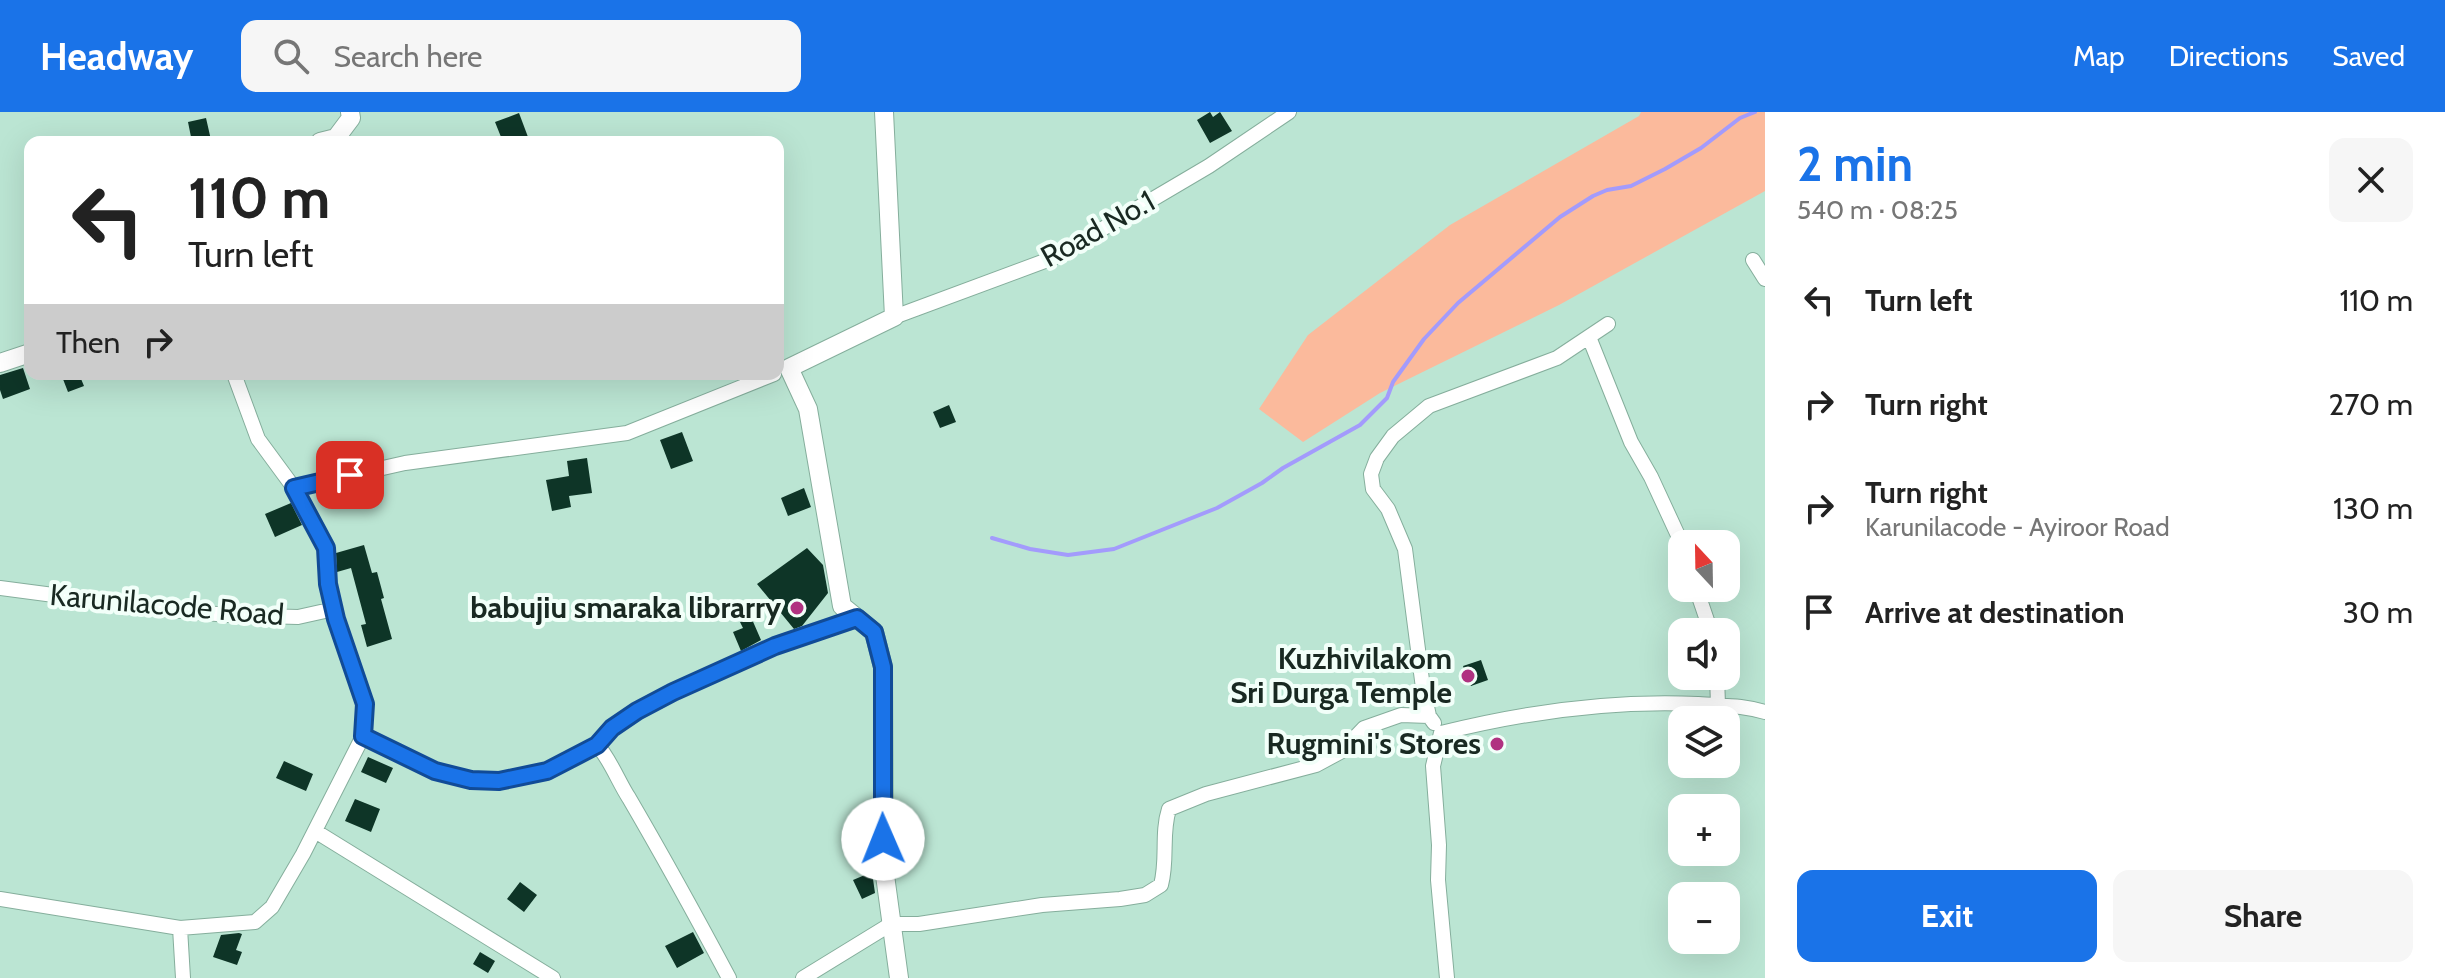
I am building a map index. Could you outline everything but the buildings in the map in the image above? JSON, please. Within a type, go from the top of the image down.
[{"type":"main road","points":[[338,136],[351,118],[350,112]]},
{"type":"main road","points":[[784,369],[894,317],[884,112]]},
{"type":"main road","points":[[0,363],[24,355]]},
{"type":"main road","points":[[784,376],[808,409],[842,606],[874,632],[883,667],[884,868],[899,978]]},
{"type":"street","name":"Road No.1","points":[[894,317],[1053,258],[1209,166],[1289,112]]},
{"type":"street","points":[[1753,260],[1765,279]]},
{"type":"street","points":[[1447,978],[1438,880],[1439,845],[1433,766],[1441,733],[1429,716],[1416,643],[1405,549],[1388,509],[1373,489],[1371,474],[1377,458],[1393,436],[1429,406],[1557,358],[1608,324]]},
{"type":"street","points":[[1589,337],[1631,442],[1676,530]]},
{"type":"street","points":[[0,899],[180,928],[255,922],[272,907],[363,736],[365,704],[334,609],[328,584],[326,548],[294,488],[258,439],[236,380]]},
{"type":"street","points":[[294,488],[405,463],[627,433],[758,380]]},
{"type":"street","name":"Karunilacode Road","points":[[0,588],[228,615],[298,617],[334,609]]},
{"type":"street","points":[[363,736],[435,771],[471,780],[499,781],[547,771],[597,745],[612,728],[673,692],[775,646],[857,618]]},
{"type":"street","points":[[1717,690],[1718,705]]},
{"type":"street","points":[[1441,733],[1539,712],[1656,702],[1750,707],[1765,712]]},
{"type":"street","points":[[803,978],[891,924],[919,924],[1042,905],[1145,895],[1161,885],[1166,860],[1165,822],[1169,809],[1206,794],[1316,765],[1342,751],[1364,728],[1401,715],[1429,716]]},
{"type":"street","points":[[597,745],[674,874],[729,978]]},
{"type":"street","points":[[315,831],[553,978]]},
{"type":"street","points":[[180,928],[183,978]]},
{"type":"shaded area","points":[[1641,112],[1765,112],[1765,191],[1559,305],[1380,393],[1303,442],[1259,409],[1308,335],[1450,225],[1639,116]]},
{"type":"waterway","points":[[992,538],[1030,549],[1068,555],[1114,549],[1217,508],[1262,483],[1360,425],[1387,398],[1393,382],[1424,339],[1458,303],[1560,217],[1593,196],[1631,186],[1665,169],[1701,148],[1740,118],[1755,112]]},
{"type":"place","name":"babujiu smaraka librarry","points":[[797,608]]},
{"type":"place","name":"Kuzhivilakom Sri Durga Temple","points":[[1468,676]]},
{"type":"place","name":"Rugmini's Stores","points":[[1497,744]]},
{"type":"route","points":[[350,475],[294,488],[326,548],[328,584],[336,619],[365,704],[363,736],[435,771],[471,780],[499,781],[547,771],[597,745],[612,728],[637,711],[721,668],[857,618],[874,632],[883,667],[883,839]]}]
